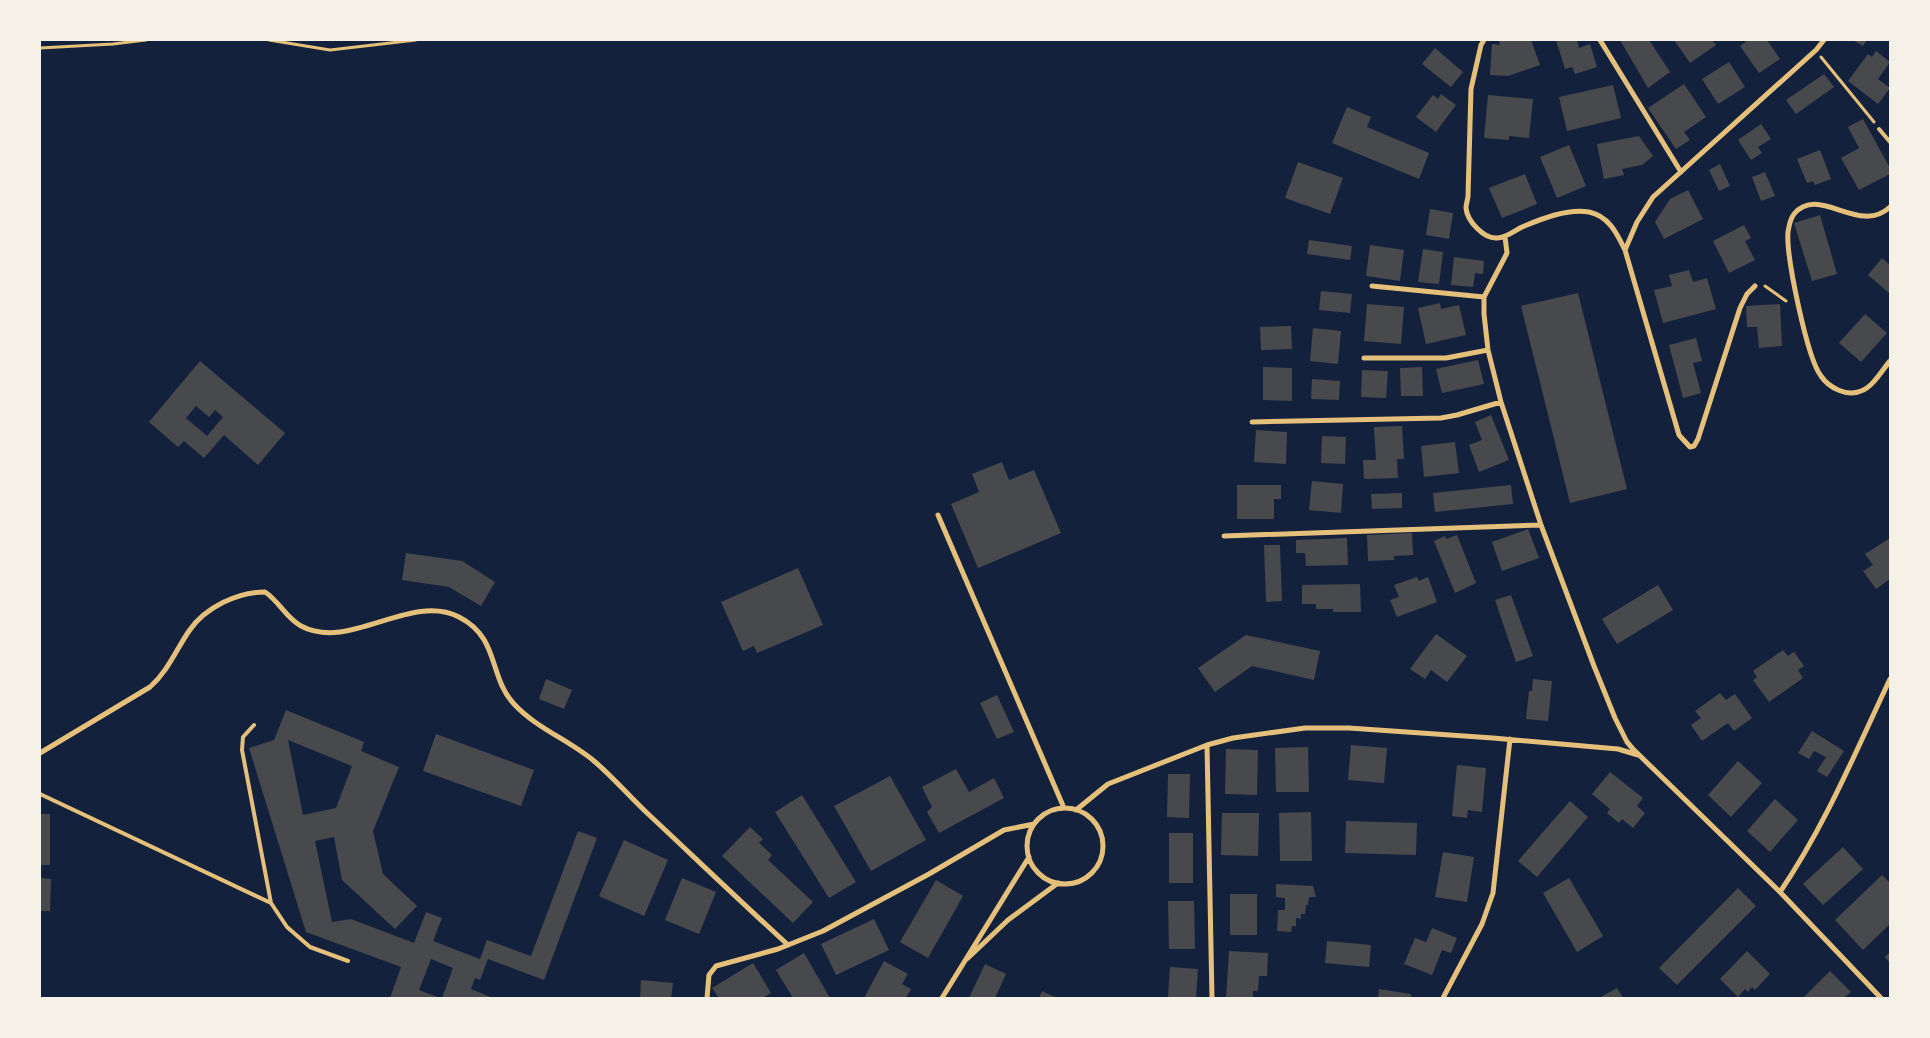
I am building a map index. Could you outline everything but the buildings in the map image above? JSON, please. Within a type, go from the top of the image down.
[{"type":"street","points":[[1484,40],[1481,45],[1471,89],[1466,208],[1476,226],[1490,237],[1505,236],[1557,215],[1591,212],[1604,218],[1625,250],[1675,426],[1680,438],[1690,447],[1694,446],[1698,439],[1740,308],[1747,294],[1755,286]]},
{"type":"street","points":[[1600,40],[1681,172]]},
{"type":"street","points":[[1625,250],[1634,229],[1650,202],[1816,50],[1824,40]]},
{"type":"street","points":[[1890,207],[1880,215],[1870,217],[1859,216],[1825,205],[1807,206],[1794,214],[1788,233],[1790,260],[1808,343],[1816,369],[1825,381],[1843,392],[1862,391],[1872,384],[1890,361]]},
{"type":"street","points":[[1505,236],[1507,253],[1484,297],[1488,350],[1501,402],[1541,525],[1606,697],[1627,742],[1780,892],[1881,998]]},
{"type":"street","points":[[1372,286],[1484,297]]},
{"type":"street","points":[[1364,358],[1446,358],[1488,350]]},
{"type":"street","points":[[1252,422],[1441,418],[1457,416],[1501,402]]},
{"type":"street","points":[[938,515],[1064,808]]},
{"type":"street","points":[[1224,536],[1541,525]]},
{"type":"street","points":[[40,753],[150,687],[165,672],[189,630],[198,620],[222,603],[241,596],[265,592],[273,597],[301,626],[331,632],[347,631],[422,612],[448,613],[466,621],[485,640],[491,652],[501,685],[515,705],[594,761],[788,946]]},
{"type":"street","points":[[1780,892],[1805,854],[1820,826],[1890,679]]},
{"type":"street","points":[[1076,810],[1097,791],[1108,784],[1207,745],[1233,738],[1325,726],[1510,739],[1618,749],[1641,756]]},
{"type":"street","points":[[1443,998],[1482,924],[1493,893],[1510,739]]},
{"type":"street","points":[[1207,745],[1212,998]]},
{"type":"street","points":[[707,998],[709,975],[716,966],[788,946],[823,931],[929,874],[1004,830],[1034,824],[1049,811],[1064,808],[1076,810],[1087,816],[1096,825],[1103,841],[1102,855],[1093,871],[1081,880],[1073,883],[1058,883],[1042,875],[1029,857],[1028,843],[1034,824]]},
{"type":"street","points":[[942,998],[1029,857]]},
{"type":"street","points":[[962,963],[1008,920],[1058,883]]},
{"type":"lane","points":[[1879,129],[1890,142]]},
{"type":"lane","points":[[254,725],[243,737],[242,750],[272,903],[287,927],[310,947],[348,961]]},
{"type":"lane","points":[[40,794],[272,903]]},
{"type":"path","points":[[40,48],[113,44],[146,40]]},
{"type":"path","points":[[269,40],[330,50],[416,40]]},
{"type":"path","points":[[1822,58],[1879,129]]},
{"type":"path","points":[[1755,286],[1760,284],[1766,286],[1790,304]]}]
